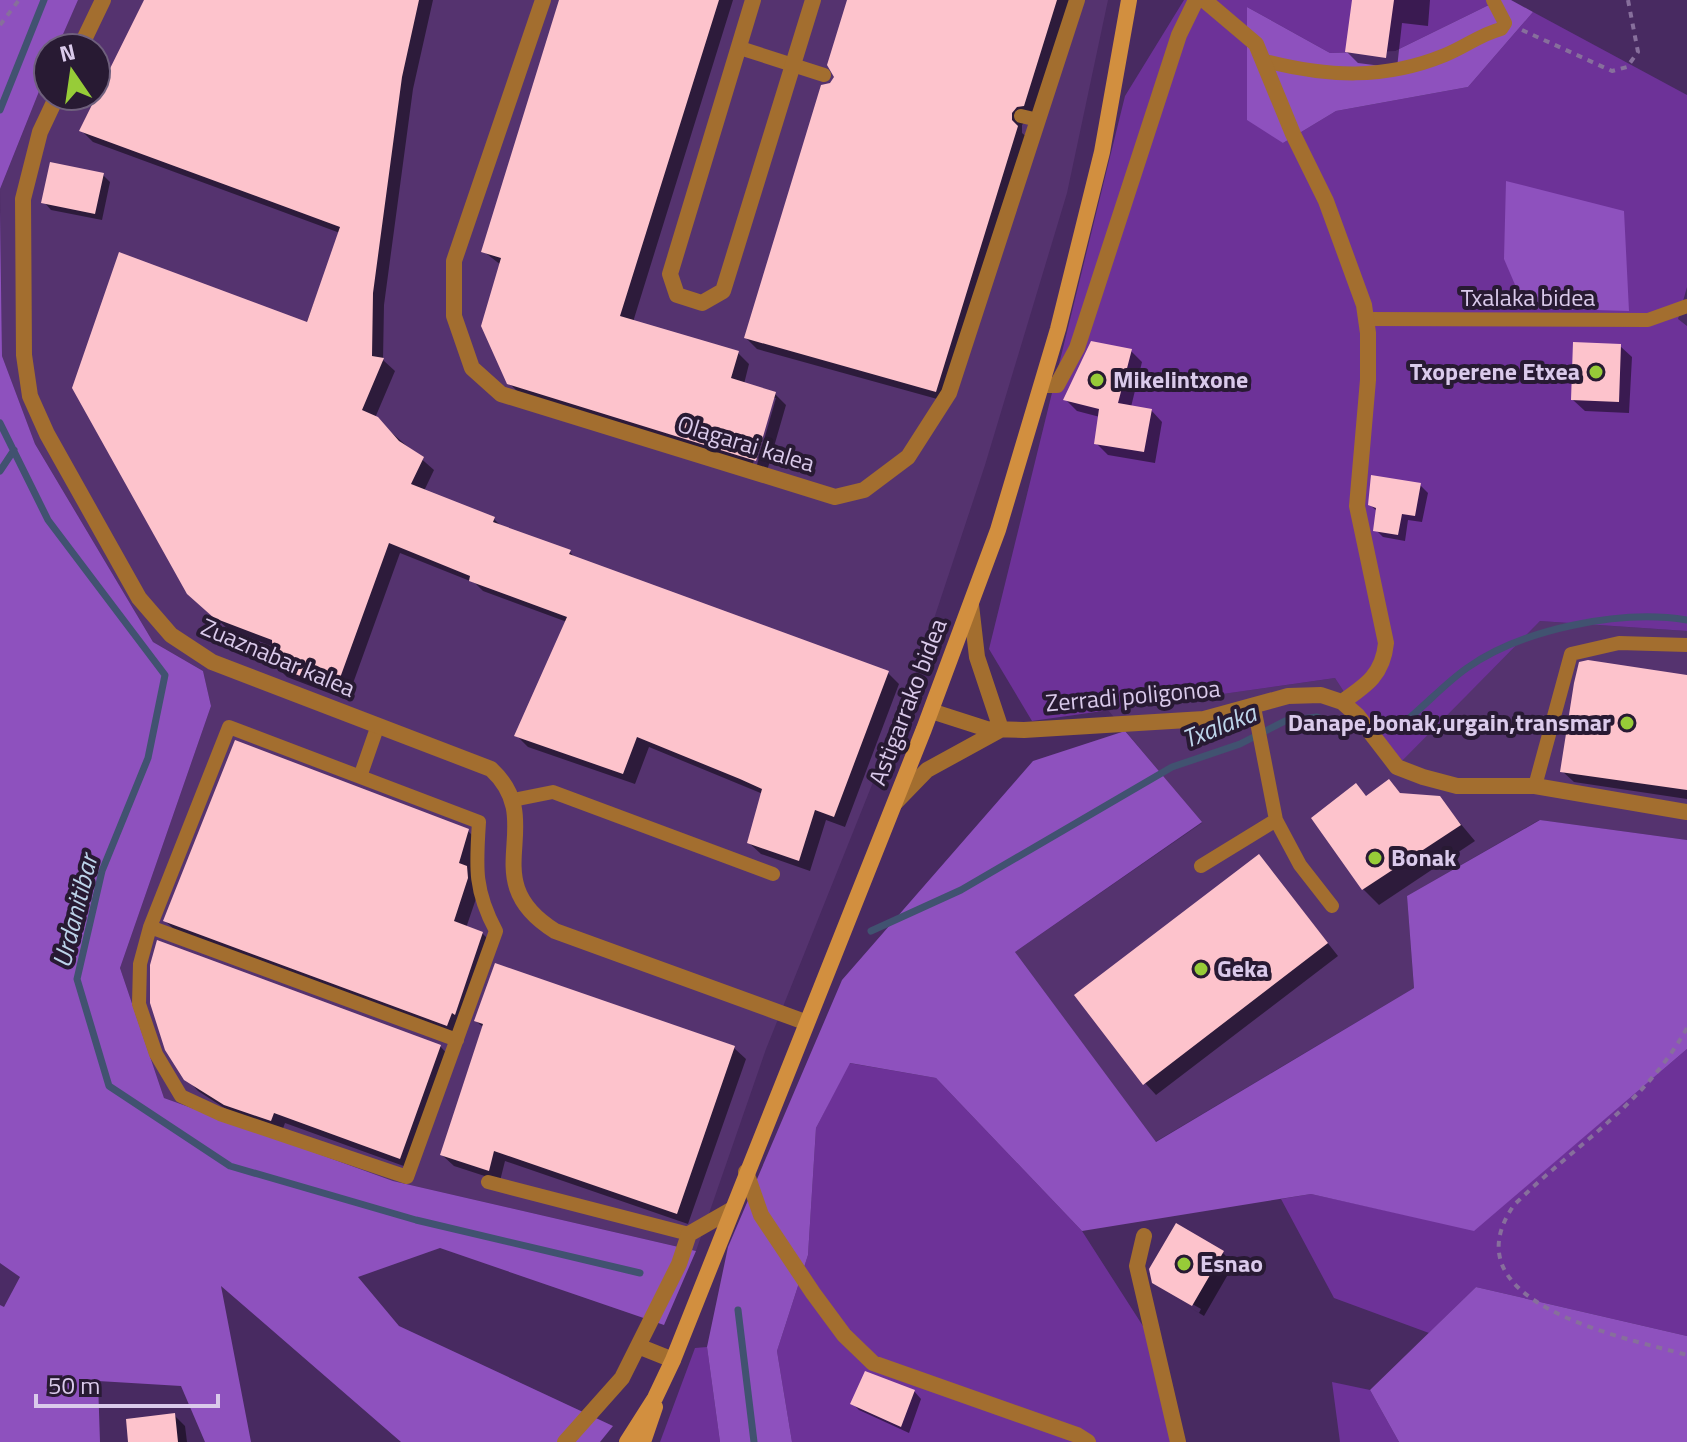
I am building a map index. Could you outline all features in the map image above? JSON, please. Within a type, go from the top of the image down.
[{"type":"main road","name":"Astigarrako bidea","points":[[627,1442],[655,1398],[673,1360],[971,605],[1042,385],[1102,152],[1129,0]]},
{"type":"main road","name":"Astigarrako bidea","points":[[643,1442],[655,1410],[655,1398]]},
{"type":"street","points":[[88,32],[103,0]]},
{"type":"street","name":"Olagarai kalea","points":[[543,0],[454,261],[454,316],[472,368],[501,394],[835,497],[864,490],[908,457],[949,393],[1029,118],[1077,0]]},
{"type":"street","points":[[753,0],[670,274],[677,295],[702,303],[723,291],[813,0]]},
{"type":"street","points":[[1042,385],[1057,385],[1077,348],[1179,35],[1196,0]]},
{"type":"street","points":[[1204,0],[1256,44],[1265,61],[1293,134],[1342,242],[1366,319],[1368,380],[1357,506],[1386,643],[1384,660],[1375,678],[1342,702],[1357,715],[1373,740],[1397,767],[1423,777],[1457,786],[1535,786],[1687,812]]},
{"type":"street","name":"Zuaznabar kalea","points":[[49,112],[40,132],[23,199],[24,355],[38,415],[139,598],[171,635],[212,662],[376,732],[478,762],[501,778],[515,808]]},
{"type":"street","points":[[894,804],[927,770],[1001,729],[977,657],[971,605]]},
{"type":"street","name":"Zerradi poligonoa","points":[[931,711],[956,722],[1001,729],[1256,715],[1288,696],[1321,695],[1342,702]]},
{"type":"street","points":[[515,808],[511,865],[519,897],[541,922],[555,931],[805,1022]]},
{"type":"street","points":[[746,1172],[761,1215],[844,1335],[873,1363],[1077,1435],[1088,1442]]},
{"type":"street","points":[[565,1442],[622,1378],[679,1264],[689,1234],[731,1210]]},
{"type":"street","points":[[1144,1236],[1137,1266],[1178,1442]]},
{"type":"street","points":[[638,1346],[673,1360]]},
{"type":"lane","points":[[1265,61],[1309,72],[1346,76],[1378,74],[1446,55],[1501,29],[1505,23],[1493,0]]},
{"type":"lane","points":[[740,48],[824,75]]},
{"type":"lane","name":"Txalaka bidea","points":[[1366,319],[1648,320],[1687,306]]},
{"type":"lane","points":[[1535,786],[1571,654],[1619,643],[1687,645]]},
{"type":"lane","points":[[1256,715],[1276,820],[1300,865],[1332,906]]},
{"type":"lane","points":[[229,727],[361,774],[479,822],[477,858],[480,902],[496,931],[407,1177],[220,1114],[181,1096],[156,1054],[139,1004],[140,964],[150,927],[229,727]]},
{"type":"lane","points":[[361,774],[376,732]]},
{"type":"lane","points":[[515,808],[537,793],[565,795],[773,874]]},
{"type":"lane","points":[[1201,866],[1276,820]]},
{"type":"lane","points":[[150,927],[457,1040]]},
{"type":"lane","points":[[488,1182],[689,1234]]},
{"type":"path","points":[[0,25],[19,0]]},
{"type":"path","points":[[1505,23],[1612,71],[1627,67],[1638,52],[1628,0]]},
{"type":"path","points":[[1687,1028],[1668,1062],[1642,1093],[1514,1205],[1502,1222],[1496,1247],[1507,1279],[1532,1298],[1578,1323],[1687,1355]]},
{"type":"shaded area","points":[[0,0],[78,0],[64,32],[32,32],[32,109],[0,189]]},
{"type":"shaded area","points":[[78,0],[1108,0],[1067,193],[985,465],[912,685],[766,1049],[696,1251],[393,1181],[164,1098],[120,968],[211,706],[203,671],[153,642],[35,444],[2,356],[0,189],[32,109],[32,112],[112,112],[112,32],[64,32]]},
{"type":"shaded area","points":[[1184,0],[1499,0],[1395,51],[1330,53],[1247,7],[1283,143],[1336,111],[1468,87],[1533,12],[1687,95],[1687,287],[1678,319],[1687,326],[1687,631],[1540,621],[1394,769],[1335,678],[1032,721],[989,649],[1125,96]]},
{"type":"shaded area","points":[[1499,0],[1511,0],[1533,12],[1468,87],[1336,111],[1283,143],[1247,120],[1247,7],[1330,53],[1395,51]]},
{"type":"shaded area","points":[[1506,181],[1624,211],[1629,311],[1525,308],[1504,259]]},
{"type":"shaded area","points":[[0,209],[2,356],[35,444],[153,642],[203,671],[211,706],[120,968],[164,1098],[393,1181],[696,1251],[664,1325],[440,1248],[358,1277],[399,1326],[613,1426],[600,1442],[401,1442],[221,1286],[251,1442],[205,1442],[181,1386],[98,1381],[100,1442],[0,1442]]},
{"type":"shaded area","points":[[1540,621],[1687,631],[1687,840],[1539,820],[1407,896],[1414,988],[1155,1142],[1015,952],[1202,823],[1108,710],[1335,678],[1394,768]]},
{"type":"shaded area","points":[[1125,731],[1202,822],[1015,952],[1156,1142],[1414,988],[1407,896],[1540,820],[1687,840],[1687,1049],[1474,1231],[1311,1194],[1082,1231],[936,1078],[850,1063],[816,1128],[808,1255],[777,1351],[792,1442],[720,1442],[707,1347],[728,1247],[842,980],[1033,761]]},
{"type":"shaded area","points":[[1687,1049],[1687,1336],[1476,1287],[1429,1333],[1334,1298],[1281,1199],[1311,1194],[1474,1230]]},
{"type":"shaded area","points":[[849,1063],[936,1078],[1082,1231],[1159,1351],[1179,1442],[792,1442],[777,1351],[808,1255],[816,1128]]},
{"type":"shaded area","points":[[1476,1287],[1687,1336],[1687,1442],[1399,1442],[1370,1390]]},
{"type":"shaded area","points":[[707,1347],[720,1442],[660,1442],[695,1348]]},
{"type":"shaded area","points":[[1332,1382],[1370,1390],[1399,1442],[1340,1442]]},
{"type":"building","points":[[144,0],[419,0],[402,77],[373,293],[372,356],[384,358],[362,410],[378,417],[399,441],[424,457],[411,484],[495,517],[493,522],[571,550],[569,554],[889,671],[834,817],[815,810],[799,861],[747,843],[762,789],[740,779],[637,737],[623,774],[514,736],[567,617],[469,581],[470,576],[389,543],[336,689],[273,666],[272,640],[214,618],[187,594],[72,388],[119,252],[307,322],[340,227],[79,131],[88,112],[112,112],[112,64]]},
{"type":"building","points":[[559,0],[719,0],[620,316],[739,351],[731,378],[776,392],[756,461],[507,384],[481,326],[501,258],[481,252]]},
{"type":"building","points":[[847,0],[1057,0],[1024,106],[1017,107],[1012,113],[1012,120],[1018,126],[936,392],[744,338],[821,85],[830,83],[834,77],[827,65]]},
{"type":"building","points":[[1352,0],[1394,0],[1386,58],[1345,52]]},
{"type":"building","points":[[50,162],[104,173],[95,214],[41,203]]},
{"type":"building","name":"Mikelintxone","points":[[1091,341],[1132,349],[1118,403],[1152,409],[1144,452],[1094,444],[1099,409],[1063,400]]},
{"type":"building","name":"Txoperene Etxea","points":[[1573,342],[1621,344],[1619,402],[1571,400]]},
{"type":"building","points":[[1371,475],[1421,483],[1415,516],[1402,514],[1398,535],[1373,531],[1376,508],[1368,505]]},
{"type":"building","name":"Danape,bonak,urgain,transmar","points":[[1588,660],[1687,675],[1687,790],[1560,772],[1579,662]]},
{"type":"building","points":[[235,740],[469,829],[459,863],[467,866],[468,878],[454,921],[483,932],[455,1015],[452,1013],[447,1026],[163,921]]},
{"type":"building","name":"Bonak","points":[[1389,779],[1400,793],[1440,796],[1461,825],[1362,890],[1311,818],[1356,783],[1366,796]]},
{"type":"building","name":"Geka","points":[[1259,854],[1328,943],[1143,1085],[1074,995]]},
{"type":"building","points":[[157,940],[441,1045],[400,1159],[274,1113],[271,1121],[224,1105],[184,1080],[165,1050],[150,1003],[150,965]]},
{"type":"building","points":[[495,963],[735,1046],[677,1214],[494,1151],[489,1171],[440,1155],[483,1024],[474,1021]]},
{"type":"building","name":"Esnao","points":[[1176,1223],[1224,1251],[1192,1306],[1152,1283],[1149,1269]]},
{"type":"building","points":[[865,1371],[915,1390],[901,1427],[850,1404]]},
{"type":"building","points":[[175,1413],[178,1442],[128,1442],[126,1419]]},
{"type":"waterway","name":"Urdanitibar","points":[[0,110],[44,0]]},
{"type":"waterway","name":"Urdanitibar","points":[[0,423],[48,520],[165,675],[148,758],[102,871],[77,979],[109,1086],[230,1166],[416,1220],[640,1273]]},
{"type":"waterway","points":[[0,471],[14,450]]},
{"type":"waterway","name":"Txalaka","points":[[871,931],[961,890],[1172,767],[1240,744],[1285,721],[1317,717],[1335,726],[1401,725],[1467,668],[1515,642],[1573,625],[1603,620],[1633,617],[1687,620]]},
{"type":"waterway","name":"Urdanitibar","points":[[738,1310],[754,1442]]},
{"type":"place","name":"Txoperene Etxea","points":[[1596,372]]},
{"type":"place","name":"Mikelintxone","points":[[1097,380]]},
{"type":"place","name":"Danape,bonak,urgain,transmar","points":[[1627,723]]},
{"type":"place","name":"Bonak","points":[[1375,858]]},
{"type":"place","name":"Geka","points":[[1201,969]]},
{"type":"place","name":"Esnao","points":[[1184,1264]]}]
